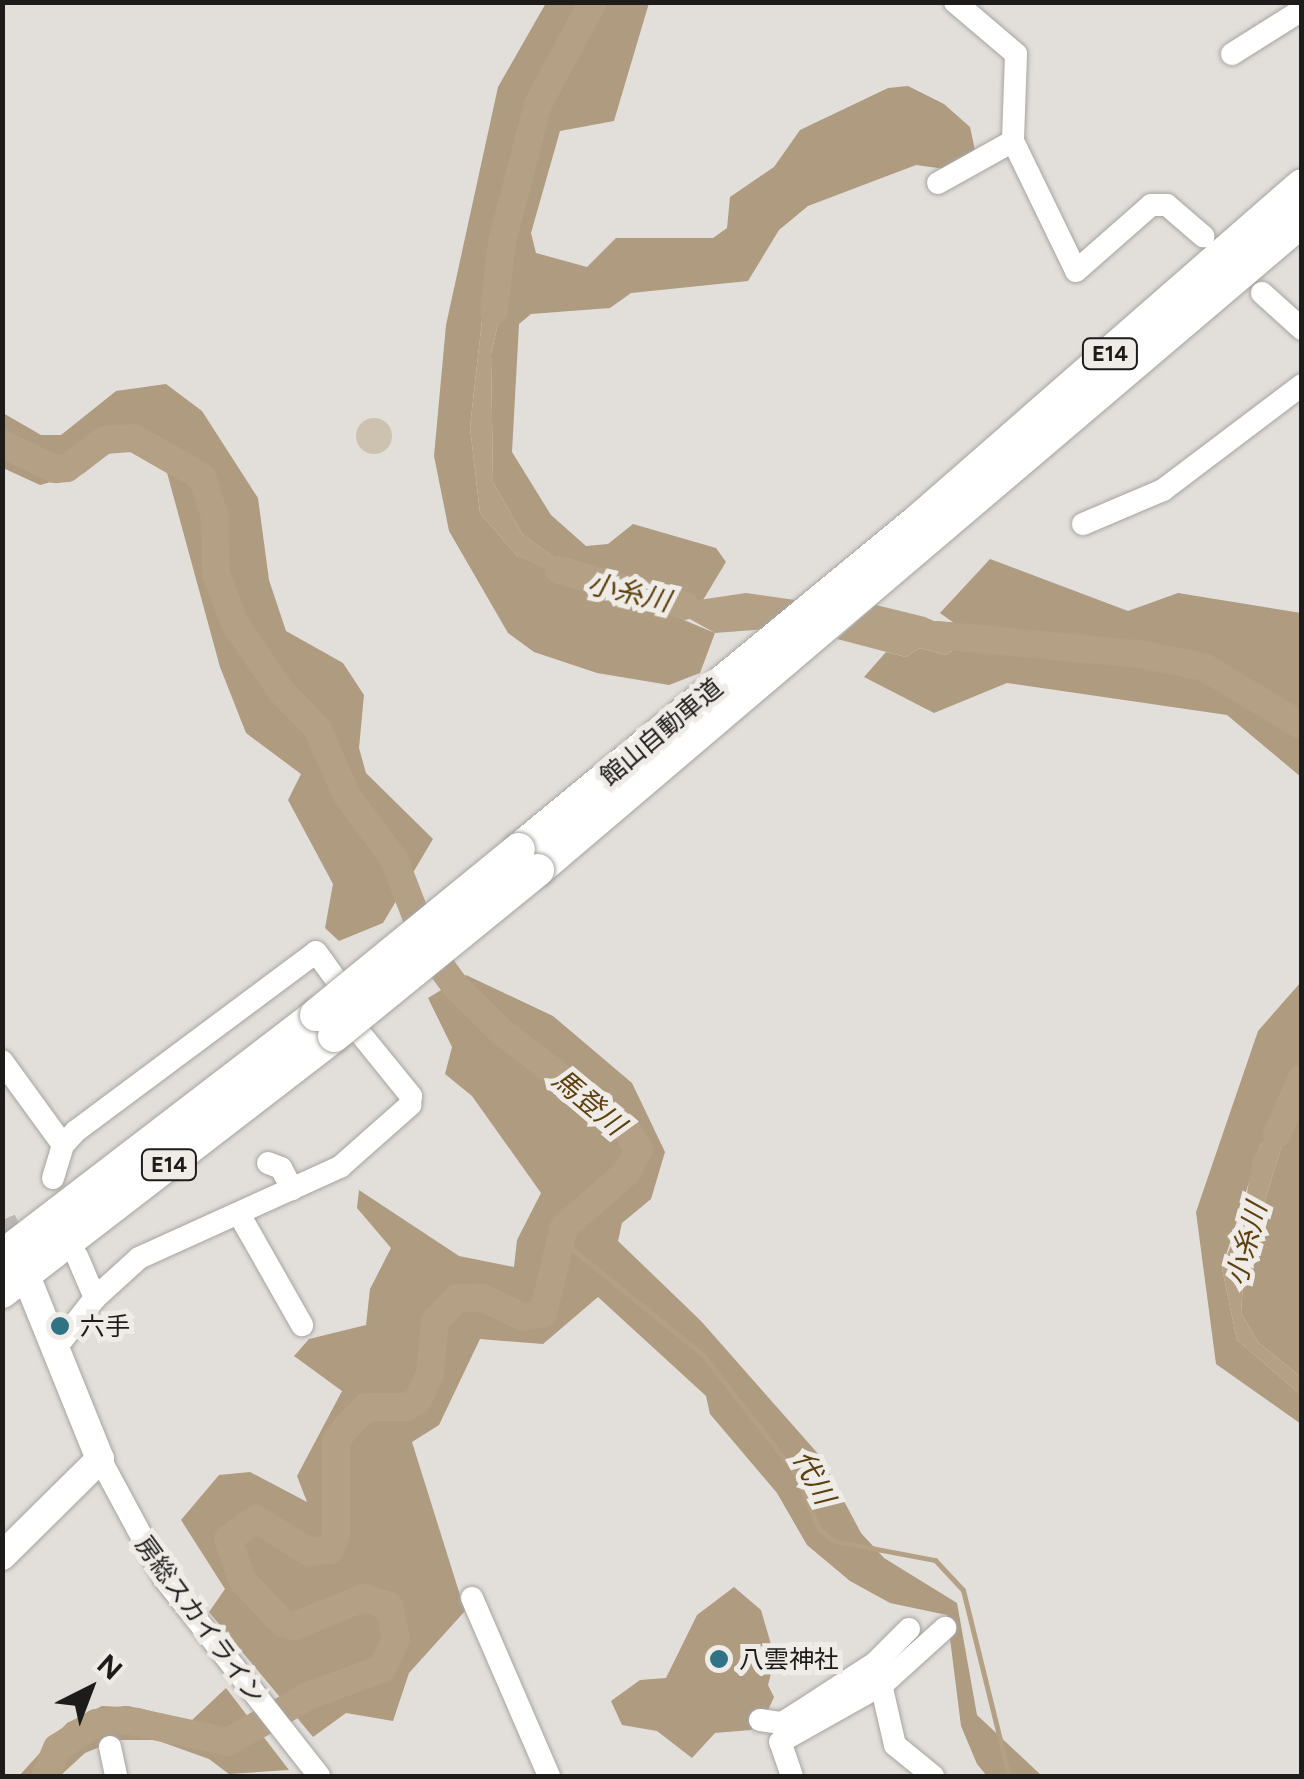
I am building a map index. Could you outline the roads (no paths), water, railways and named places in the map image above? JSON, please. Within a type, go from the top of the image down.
[{"type":"highway","name":"館山自動車道","points":[[925,531],[1302,185]]},
{"type":"highway","name":"館山自動車道","points":[[16,1289],[336,1028],[682,732],[1302,221]]},
{"type":"highway","name":"館山自動車道","points":[[2,1256],[336,1028]]},
{"type":"main road","name":"房総スカイライン","points":[[16,1289],[55,1348],[100,1458]]},
{"type":"main road","points":[[2,1556],[100,1458]]},
{"type":"street","points":[[955,2],[1016,54],[1013,141],[1076,271],[1152,205],[1167,205],[1203,236]]},
{"type":"street","points":[[1232,54],[1302,10]]},
{"type":"street","points":[[938,184],[1013,141]]},
{"type":"street","points":[[1262,293],[1302,329]]},
{"type":"street","points":[[1083,524],[1163,490],[1302,385]]},
{"type":"street","points":[[54,1178],[63,1146],[316,952],[335,978]]},
{"type":"street","points":[[55,1348],[95,1298],[139,1258],[340,1167],[410,1105],[412,1096],[336,1028]]},
{"type":"street","points":[[2,1061],[63,1146]]},
{"type":"street","points":[[268,1164],[281,1168],[292,1189]]},
{"type":"street","points":[[239,1214],[302,1325]]},
{"type":"street","points":[[77,1256],[95,1298]]},
{"type":"street","name":"房総スカイライン","points":[[100,1458],[164,1578],[316,1773]]},
{"type":"street","points":[[472,1598],[549,1776]]},
{"type":"street","points":[[792,1776],[780,1742],[944,1628]]},
{"type":"street","points":[[760,1720],[782,1722],[879,1674],[910,1629]]},
{"type":"street","points":[[879,1674],[895,1744],[933,1776]]},
{"type":"street","points":[[110,1748],[116,1776]]},
{"type":"water","points":[[498,273],[502,306],[491,354],[493,482],[523,535],[594,584],[577,584],[517,556],[480,513],[470,427],[487,276]]},
{"type":"water","points":[[746,593],[802,601],[767,629],[715,633],[650,597],[685,602]]},
{"type":"water","points":[[876,605],[925,617],[971,638],[946,655],[920,648],[906,657],[837,639]]},
{"type":"water","points":[[1289,1098],[1280,1151],[1244,1270],[1241,1313],[1258,1342],[1301,1377],[1301,1395],[1237,1340],[1222,1268],[1243,1215],[1253,1158]]},
{"type":"waterway","name":"小糸川","points":[[494,311],[502,242],[538,104],[593,2]]},
{"type":"waterway","name":"馬登川","points":[[2,444],[55,469],[67,468],[104,440],[134,438],[202,477],[215,517],[216,574],[235,624],[281,691],[317,728],[346,794],[394,859],[429,950],[456,987],[502,1032],[625,1127],[639,1149],[626,1173],[564,1227],[543,1313],[523,1317],[483,1298],[457,1298],[435,1321],[430,1374],[418,1400],[406,1407],[366,1407],[345,1429],[336,1441],[336,1536],[330,1550],[309,1552],[256,1519],[228,1539],[242,1580],[283,1623],[294,1626],[363,1598],[389,1606],[396,1639],[382,1669],[310,1695],[228,1742],[126,1720],[96,1723],[57,1748],[45,1776]]},
{"type":"waterway","name":"小糸川","points":[[559,570],[685,606]]},
{"type":"waterway","name":"小糸川","points":[[937,635],[1139,654],[1204,667],[1302,726]]},
{"type":"waterway","name":"小糸川","points":[[1277,1134],[1302,1078]]},
{"type":"waterway","name":"代川","points":[[561,1240],[703,1355],[794,1471],[819,1529],[834,1541],[935,1560],[963,1590],[1009,1776]]},
{"type":"tunnel","points":[[2,1220],[21,1265]]},
{"type":"place","name":"六手","points":[[60,1326]]},
{"type":"place","name":"八雲神社","points":[[719,1659]]}]
